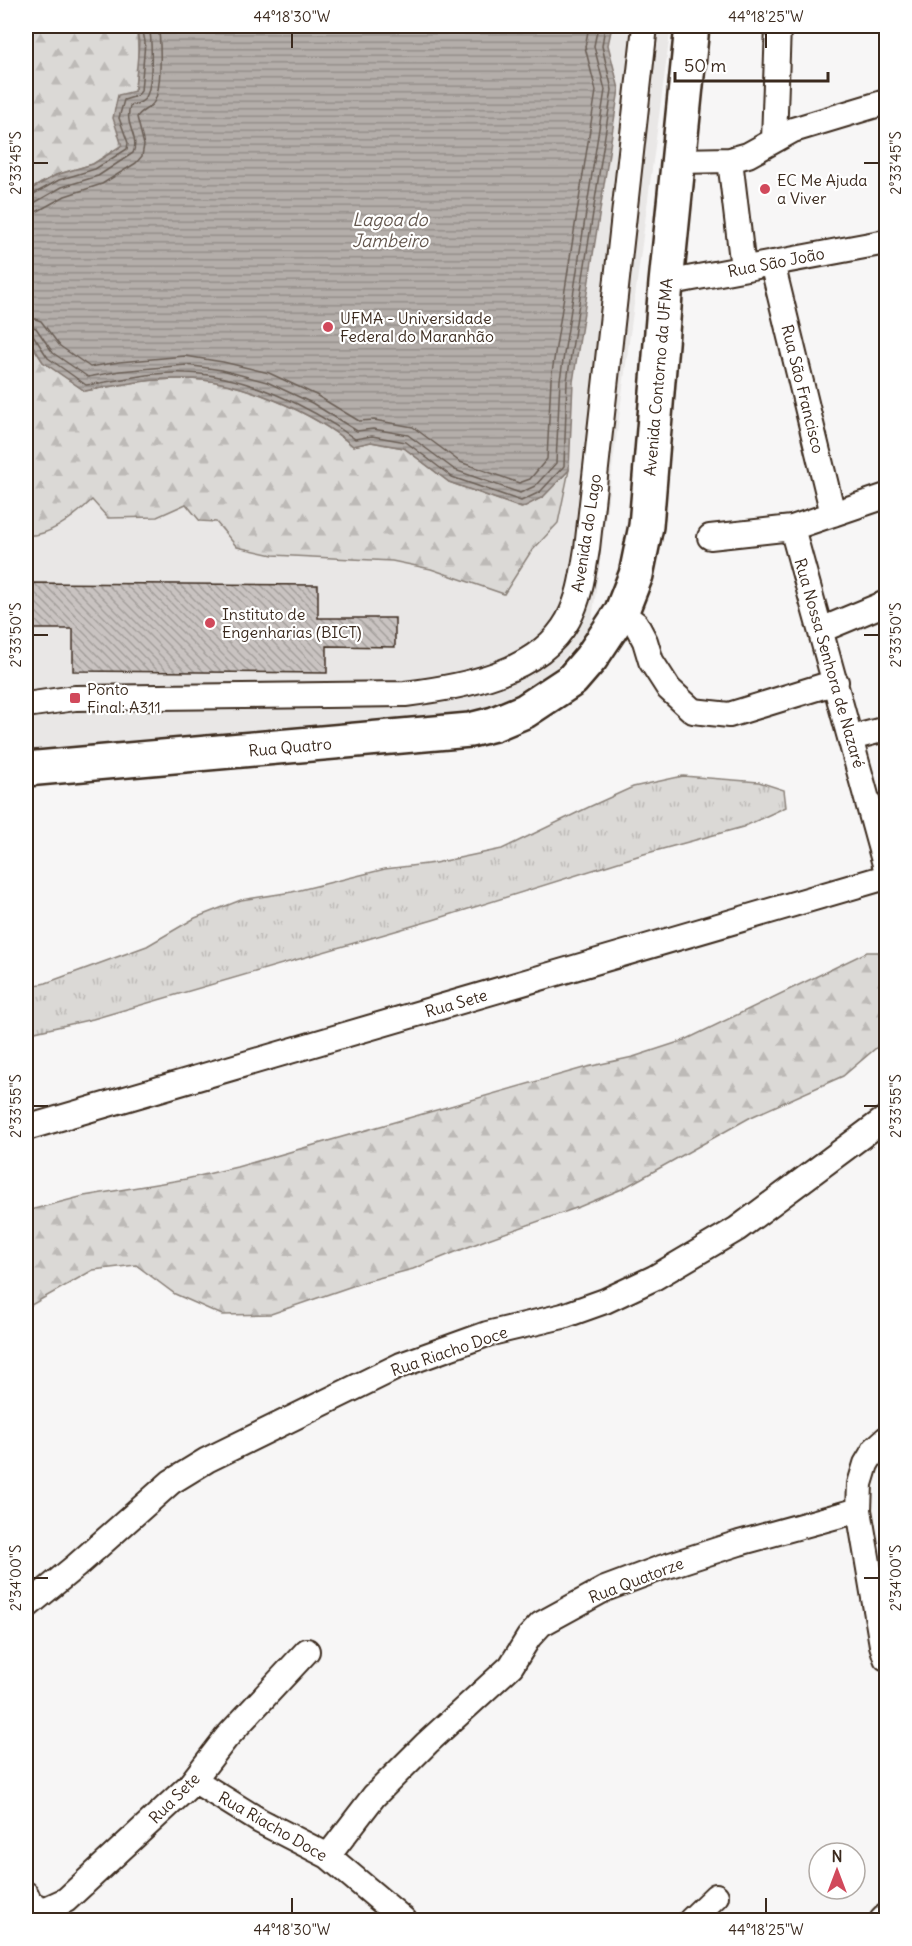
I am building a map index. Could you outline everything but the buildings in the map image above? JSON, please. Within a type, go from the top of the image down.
[{"type":"main road","name":"Avenida Contorno da UFMA","points":[[548,698],[572,680],[591,658],[621,613],[636,574],[646,526],[666,283],[692,26]]},
{"type":"main road","name":"Rua Quatro","points":[[26,769],[470,730],[494,724],[548,698]]},
{"type":"street","name":"Avenida do Lago","points":[[26,705],[75,698],[382,694],[434,691],[480,681],[502,672],[530,658],[556,636],[567,621],[576,602],[587,549],[645,26]]},
{"type":"street","points":[[774,140],[778,26]]},
{"type":"street","points":[[678,161],[730,160],[748,155],[793,130],[886,102]]},
{"type":"street","points":[[730,160],[743,268]]},
{"type":"street","name":"Rua São João","points":[[666,283],[886,242]]},
{"type":"street","name":"Rua São Francisco","points":[[772,263],[833,514]]},
{"type":"street","points":[[710,537],[792,528],[886,496]]},
{"type":"street","name":"Rua Nossa Senhora de Nazaré","points":[[792,528],[886,868]]},
{"type":"street","points":[[821,630],[886,603]]},
{"type":"street","points":[[621,613],[636,624],[645,641],[651,661],[669,689],[693,711],[729,715],[836,682]]},
{"type":"street","points":[[851,738],[886,729]]},
{"type":"street","name":"Rua Sete","points":[[26,1128],[886,877]]},
{"type":"street","name":"Rua Riacho Doce","points":[[26,1607],[171,1482],[207,1460],[401,1365],[488,1334],[563,1316],[605,1301],[654,1278],[737,1229],[886,1118]]},
{"type":"street","points":[[886,1439],[875,1449],[866,1464],[860,1484],[859,1510],[886,1658]]},
{"type":"street","name":"Rua Quatorze","points":[[328,1856],[374,1796],[427,1743],[511,1666],[529,1637],[542,1624],[605,1589],[661,1568],[739,1543],[859,1510]]},
{"type":"street","name":"Rua Sete","points":[[26,1894],[30,1903],[44,1910],[66,1900],[194,1780],[226,1738],[307,1652]]},
{"type":"street","name":"Rua Riacho Doce","points":[[194,1780],[260,1821],[328,1856],[404,1920]]},
{"type":"street","points":[[691,1920],[716,1896]]},
{"type":"street","points":[[882,1920],[886,1916]]},
{"type":"shaded area","name":"UFMA - Universidade Federal do Maranhão","points":[[26,26],[671,26],[591,628],[531,695],[445,730],[26,770]]},
{"type":"green space","points":[[26,26],[136,26],[138,56],[135,86],[122,145],[93,164],[56,175],[26,192]]},
{"type":"green space","points":[[26,335],[43,362],[85,391],[135,382],[185,379],[206,380],[251,391],[317,421],[353,446],[371,442],[404,448],[449,482],[521,508],[543,497],[569,470],[558,523],[530,553],[504,594],[431,569],[392,561],[273,555],[237,547],[216,522],[200,521],[186,504],[157,517],[108,518],[92,500],[53,529],[35,535],[26,535]]},
{"type":"green space","points":[[683,776],[759,782],[784,790],[786,807],[743,827],[644,854],[433,920],[93,1019],[26,1034],[26,987],[46,983],[147,946],[195,918],[241,900],[292,892],[385,869],[435,863],[502,849],[633,787]]},
{"type":"green space","points":[[867,952],[886,952],[886,1036],[883,1042],[843,1076],[751,1117],[622,1189],[413,1269],[367,1281],[271,1314],[222,1315],[175,1294],[136,1265],[93,1270],[26,1308],[26,1211],[84,1196],[186,1179],[237,1167],[587,1067],[633,1057],[685,1040]]},
{"type":"water","name":"Lagoa do Jambeiro","points":[[136,26],[612,26],[608,45],[619,89],[573,382],[569,470],[543,497],[522,508],[449,482],[404,448],[371,442],[353,446],[337,433],[297,410],[251,391],[206,380],[173,379],[135,382],[85,391],[43,362],[26,335],[26,192],[56,175],[93,164],[122,146],[113,118],[118,95],[135,91],[139,42]]},
{"type":"place","name":"EC Me Ajuda a Viver","points":[[765,189]]},
{"type":"place","name":"UFMA - Universidade Federal do Maranhão","points":[[328,327]]},
{"type":"place","name":"Instituto de Engenharias (BICT)","points":[[210,623]]},
{"type":"place","name":"Ponto Final: A311","points":[[75,698]]}]
